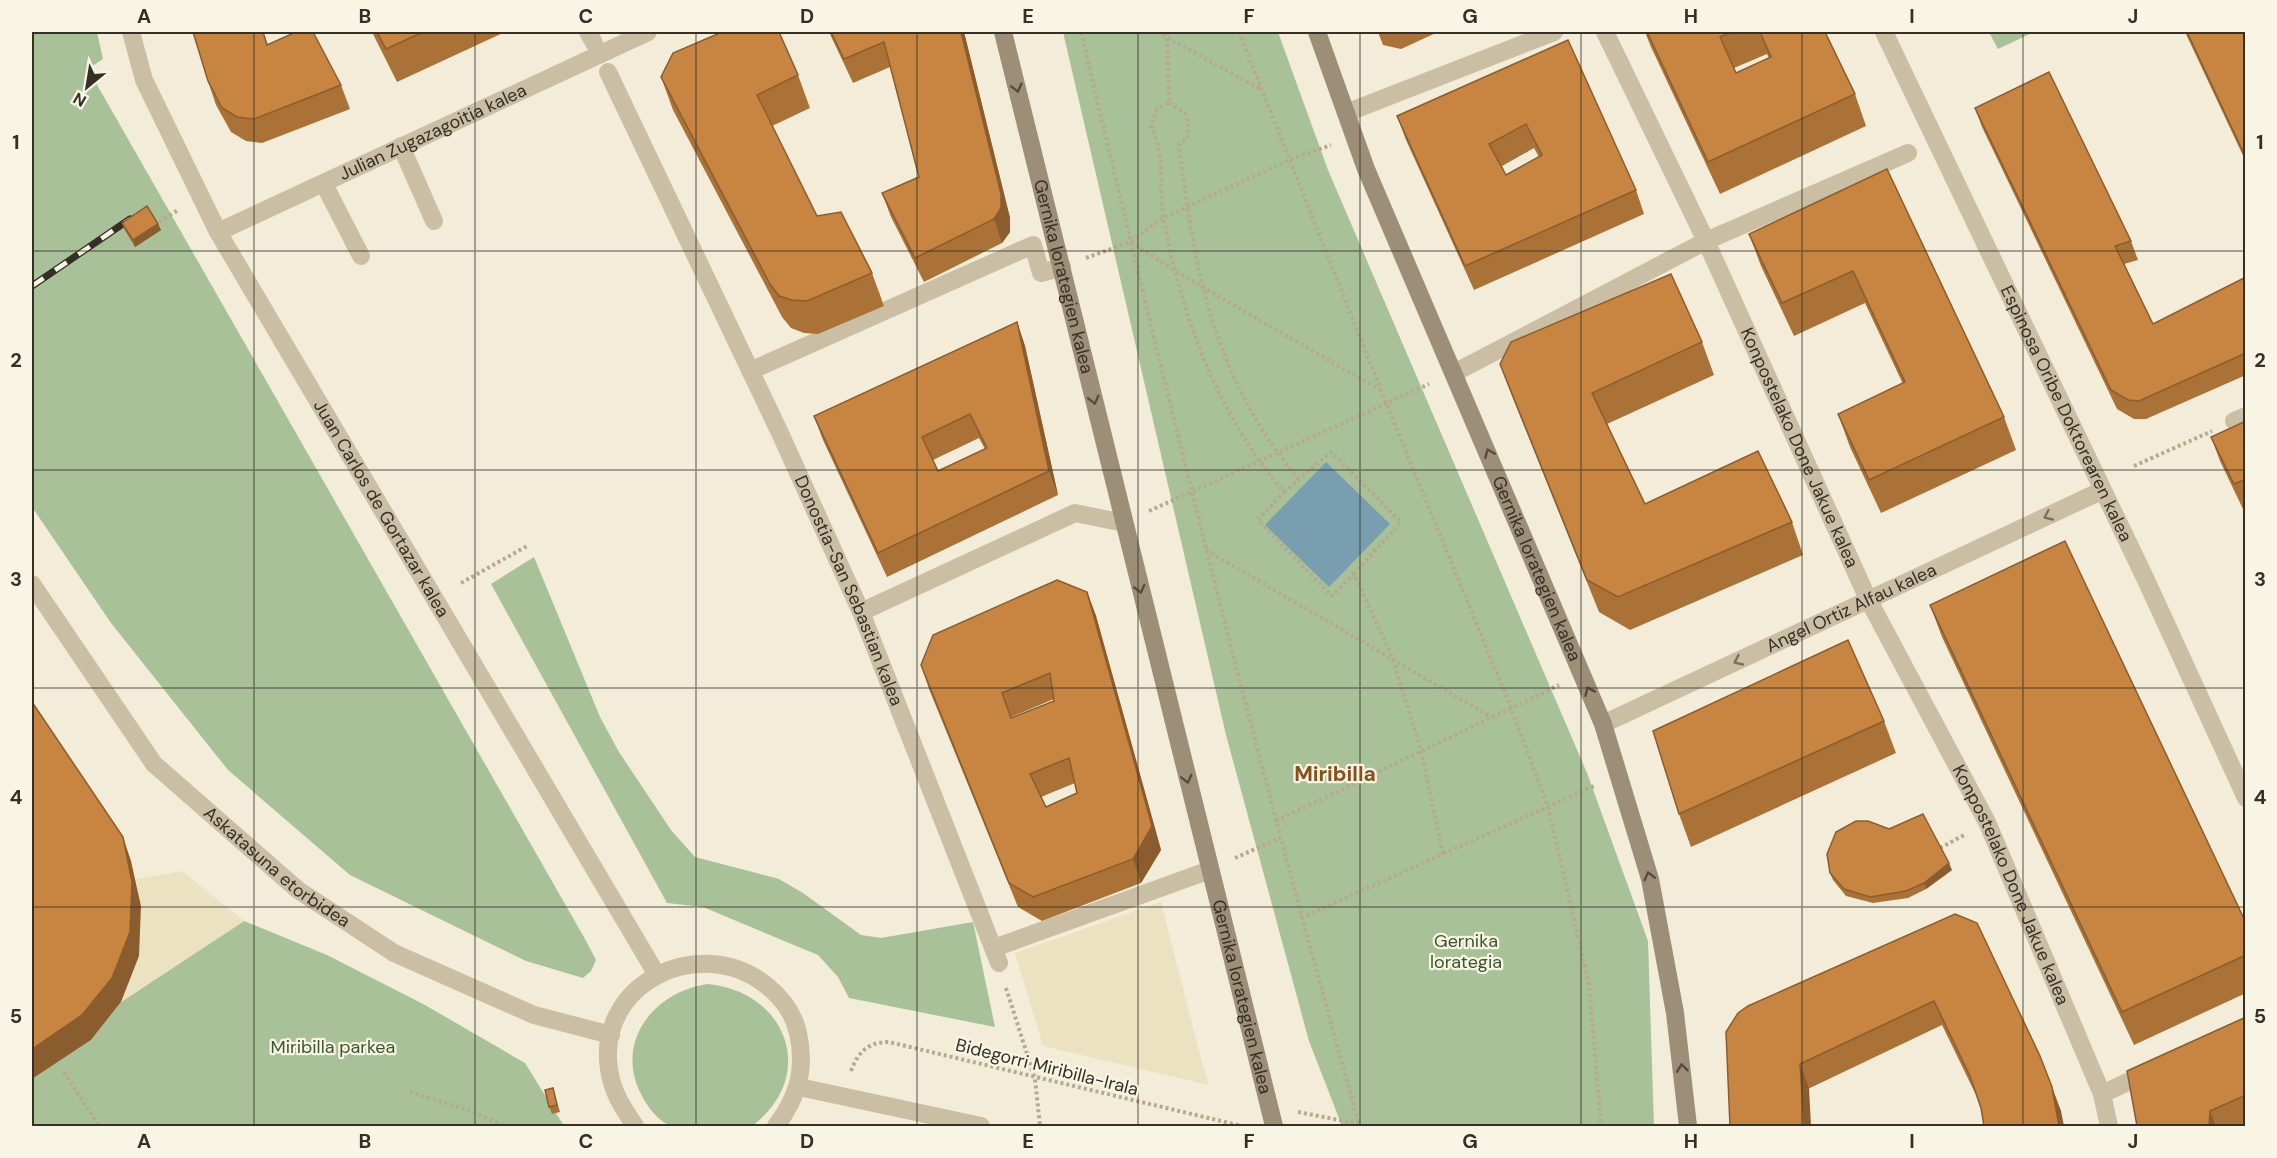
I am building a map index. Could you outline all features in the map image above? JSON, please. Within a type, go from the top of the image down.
[{"type":"main road","name":"Gernika lorategien kalea","points":[[1003,32],[1274,1126]]},
{"type":"main road","name":"Gernika lorategien kalea","points":[[1317,32],[1355,137],[1603,724],[1650,879],[1666,955],[1688,1126]]},
{"type":"street","name":"Juan Carlos de Gortazar kalea","points":[[131,32],[144,80],[218,232],[434,602],[657,975]]},
{"type":"street","name":"Julian Zugazagoitia kalea","points":[[218,232],[648,32]]},
{"type":"street","points":[[1346,113],[1554,32]]},
{"type":"street","name":"Konpostelako Done Jakue kalea","points":[[1605,32],[1706,242],[1868,599],[1987,822],[2102,1094],[2109,1126]]},
{"type":"street","name":"Espinosa Oribe Doktorearen kalea","points":[[1884,32],[2101,491],[2146,580],[2246,798]]},
{"type":"street","name":"Donostia-San Sebastian kalea","points":[[608,72],[861,612],[996,956]]},
{"type":"street","points":[[401,146],[434,220]]},
{"type":"street","points":[[1454,373],[1706,242],[1908,153]]},
{"type":"street","points":[[324,184],[361,255]]},
{"type":"street","points":[[750,371],[1033,244],[1041,273],[1062,267]]},
{"type":"street","name":"Angel Ortiz Alfau kalea","points":[[1603,724],[2101,491]]},
{"type":"street","points":[[861,612],[1075,513],[1124,523]]},
{"type":"street","name":"Askatasuna etorbidea","points":[[32,584],[154,764],[298,890],[394,953],[534,1015],[611,1035]]},
{"type":"street","points":[[996,956],[1210,870]]},
{"type":"street","points":[[636,1126],[617,1100],[611,1079],[608,1068],[611,1035],[626,1004],[636,990],[657,975],[688,963],[721,963],[752,974],[778,994],[796,1022],[803,1055],[799,1087],[790,1108],[776,1126]]},
{"type":"street","points":[[2102,1094],[2164,1065]]},
{"type":"street","points":[[799,1087],[981,1126]]},
{"type":"path","points":[[1081,32],[1190,492],[1275,822],[1359,1124]]},
{"type":"path","points":[[1157,32],[1263,90]]},
{"type":"path","points":[[1167,32],[1170,103]]},
{"type":"path","points":[[1239,32],[1381,391],[1511,708],[1548,807],[1588,984],[1601,1126]]},
{"type":"path","points":[[1170,103],[1185,113],[1189,127],[1187,139],[1179,144],[1186,207],[1202,287],[1218,344],[1236,386],[1276,453],[1299,480]]},
{"type":"path","points":[[1170,103],[1157,109],[1151,126],[1158,141],[1163,218],[1194,340],[1257,461],[1284,492]]},
{"type":"path","points":[[1062,267],[1130,242],[1163,218],[1291,159],[1355,137]]},
{"type":"path","points":[[149,228],[179,209]]},
{"type":"path","points":[[1130,242],[1175,271],[1381,391]]},
{"type":"path","points":[[1124,523],[1454,373]]},
{"type":"path","points":[[2134,466],[2240,418]]},
{"type":"path","points":[[1331,452],[1401,522],[1332,596],[1258,520],[1284,492],[1299,480],[1331,452]]},
{"type":"path","points":[[461,583],[529,545]]},
{"type":"path","points":[[1205,549],[1491,717]]},
{"type":"path","points":[[1354,574],[1393,659],[1421,751],[1443,854]]},
{"type":"path","points":[[1275,822],[1582,675]]},
{"type":"path","points":[[1301,918],[1619,774]]},
{"type":"path","points":[[1210,870],[1280,838]]},
{"type":"path","points":[[996,956],[1018,1032],[1035,1079],[1040,1126]]},
{"type":"path","name":"Bidegorri Miribilla-Irala","points":[[854,1063],[861,1052],[874,1042],[889,1042],[1035,1079],[1242,1126]]},
{"type":"path","points":[[64,1072],[99,1126]]},
{"type":"path","points":[[410,1092],[468,1110],[505,1126]]},
{"type":"path","points":[[1268,1106],[1369,1126]]},
{"type":"green space","points":[[32,32],[97,32],[103,59],[88,69],[585,939],[596,960],[591,971],[583,978],[526,961],[350,875],[228,770],[111,623],[32,507]]},
{"type":"green space","name":"Gernika lorategia","points":[[1063,32],[1278,32],[1328,170],[1587,773],[1648,941],[1654,1126],[1342,1126],[1309,1041],[1226,735]]},
{"type":"green space","points":[[1989,32],[2034,32],[1998,49]]},
{"type":"green space","points":[[534,557],[600,717],[619,752],[671,830],[695,857],[779,879],[803,893],[861,935],[881,938],[973,922],[995,1027],[849,998],[838,977],[818,955],[703,907],[667,903],[491,584]]},
{"type":"green space","name":"Miribilla parkea","points":[[244,921],[327,955],[425,1005],[525,1063],[564,1126],[32,1126],[32,1079],[91,1040],[121,1002]]},
{"type":"green space","points":[[708,984],[736,990],[758,1003],[774,1020],[785,1040],[788,1062],[784,1084],[772,1106],[752,1126],[695,1128],[669,1125],[649,1108],[634,1074],[633,1055],[636,1038],[644,1022],[656,1008],[671,997]]},
{"type":"shaded area","points":[[182,871],[244,921],[121,1002],[139,956],[141,906],[136,879]]},
{"type":"shaded area","points":[[1161,902],[1209,1085],[1043,1046],[1015,953]]},
{"type":"water","points":[[1326,462],[1390,524],[1329,587],[1265,525]]},
{"type":"building","points":[[193,32],[263,32],[267,45],[296,32],[313,32],[341,85],[254,119],[237,117],[222,108],[208,81]]},
{"type":"building","points":[[377,32],[423,32],[386,49]]},
{"type":"building","points":[[722,32],[779,32],[798,75],[757,95],[817,216],[841,212],[872,273],[807,301],[779,296],[770,284],[661,77],[673,53]]},
{"type":"building","points":[[831,32],[961,32],[1001,194],[1001,208],[994,219],[915,258],[882,193],[919,177],[884,42],[844,59]]},
{"type":"building","points":[[1647,32],[1732,32],[1720,37],[1736,73],[1771,57],[1760,32],[1825,32],[1855,94],[1708,162]]},
{"type":"building","points":[[2187,32],[2246,32],[2246,158]]},
{"type":"building","points":[[1568,40],[1636,190],[1465,266],[1397,116]],"holes":[[[1526,124],[1542,155],[1506,175],[1489,144]]]},
{"type":"building","points":[[2049,72],[2131,241],[2115,246],[2153,324],[2246,277],[2246,353],[2139,401],[2128,400],[2111,390],[1975,108]]},
{"type":"building","points":[[1887,169],[2004,417],[1869,480],[1838,414],[1905,382],[1853,271],[1782,303],[1749,234]]},
{"type":"building","points":[[147,206],[158,224],[133,240],[122,223]]},
{"type":"building","points":[[1671,274],[1702,342],[1592,393],[1645,504],[1758,451],[1792,522],[1618,597],[1587,580],[1500,364],[1511,342]]},
{"type":"building","points":[[1017,322],[1049,471],[878,553],[814,416]],"holes":[[[970,414],[987,448],[938,471],[922,437]]]},
{"type":"building","points":[[2246,421],[2246,479],[2234,484],[2211,437]]},
{"type":"building","points":[[2065,541],[2246,923],[2246,955],[2122,1012],[1930,605]]},
{"type":"building","points":[[1057,580],[1087,592],[1152,826],[1133,859],[1033,897],[1009,883],[921,665],[933,635]],"holes":[[[1050,673],[1054,701],[1011,718],[1002,693]],[[1069,758],[1077,793],[1046,807],[1030,774]]]},
{"type":"building","points":[[1848,640],[1884,721],[1679,814],[1653,731]]},
{"type":"building","points":[[32,702],[123,837],[132,882],[130,932],[112,978],[82,1015],[32,1049]]},
{"type":"building","points":[[1923,814],[1949,863],[1924,883],[1906,891],[1870,897],[1844,889],[1830,873],[1827,854],[1836,832],[1856,821],[1868,821],[1889,829]]},
{"type":"building","points":[[1955,914],[1977,923],[2040,1056],[2052,1087],[2059,1126],[1984,1126],[1981,1108],[1970,1076],[1934,1001],[1800,1064],[1804,1126],[1730,1126],[1726,1032],[1738,1013],[1748,1006]]},
{"type":"building","points":[[2246,1017],[2246,1095],[2210,1111],[2209,1126],[2137,1126],[2127,1071]]},
{"type":"building","points":[[553,1088],[557,1105],[549,1107],[545,1090]]},
{"type":"railway","points":[[32,286],[130,219]]},
{"type":"district","name":"Miribilla","points":[[1335,774]]}]
